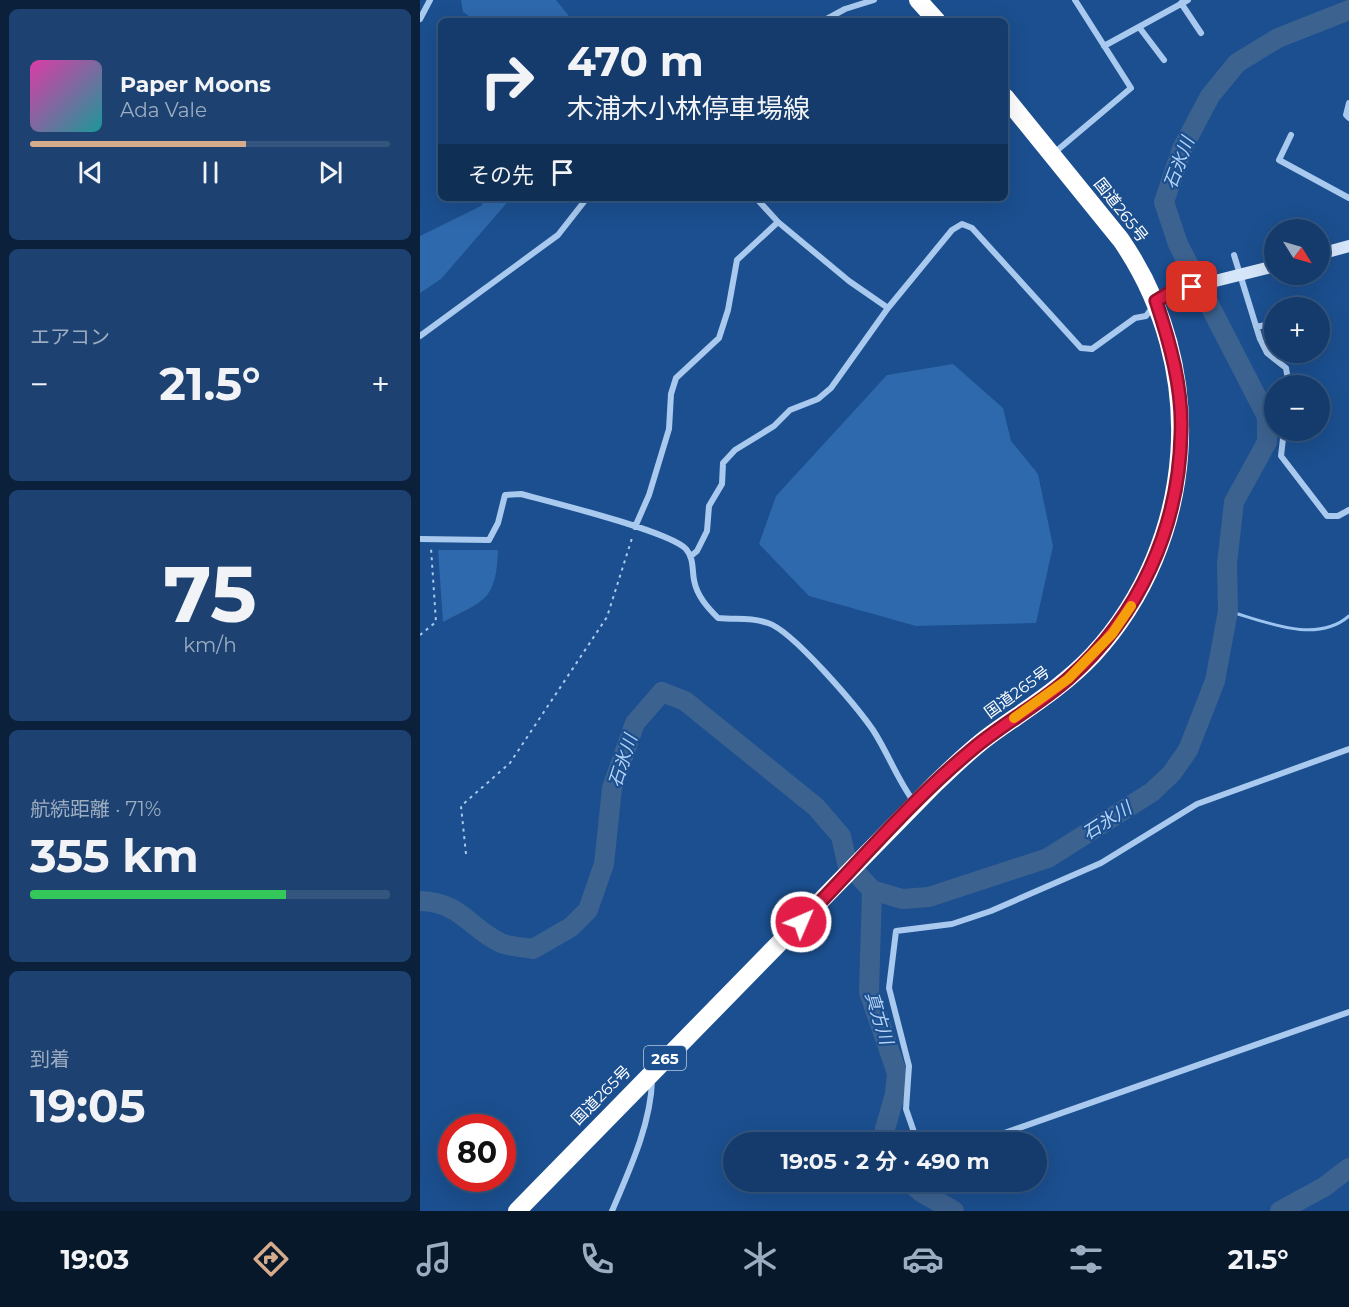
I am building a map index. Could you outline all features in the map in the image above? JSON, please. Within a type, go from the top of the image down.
[{"type":"highway","points":[[918,0],[935,18]]},
{"type":"highway","name":"国道265号","points":[[517,1211],[652,1070],[972,749],[1068,679],[1092,657],[1135,600],[1152,568],[1167,530],[1178,477],[1182,433],[1164,296],[1008,102]]},
{"type":"main road","points":[[1330,251],[1349,246]]},
{"type":"main road","points":[[1164,296],[1264,269]]},
{"type":"street","points":[[420,20],[430,0]]},
{"type":"street","points":[[828,18],[845,9],[874,0]]},
{"type":"street","points":[[1051,155],[1131,88],[1075,0]]},
{"type":"street","points":[[1104,46],[1185,2],[1201,33]]},
{"type":"street","points":[[1139,27],[1164,60]]},
{"type":"street","points":[[1349,103],[1346,116],[1349,118]]},
{"type":"street","points":[[1291,135],[1279,160],[1349,198]]},
{"type":"street","points":[[420,336],[558,235],[584,201]]},
{"type":"street","points":[[759,201],[778,222],[849,280],[888,308]]},
{"type":"street","points":[[635,527],[650,495],[669,429],[671,394],[676,378],[718,338],[728,310],[737,260],[778,222]]},
{"type":"street","points":[[691,556],[697,551],[707,531],[709,506],[722,484],[723,463],[735,450],[774,426],[790,410],[818,399],[831,388],[888,308],[952,230],[962,224],[972,228],[1081,348],[1092,349],[1135,318],[1146,316],[1164,296]]},
{"type":"street","points":[[1234,255],[1238,277],[1267,352],[1286,368],[1287,375]]},
{"type":"street","points":[[1256,327],[1264,325]]},
{"type":"street","points":[[1283,441],[1281,456],[1327,516],[1338,516],[1349,510]]},
{"type":"street","points":[[420,539],[489,540],[498,523],[505,495],[521,494],[635,527],[681,546],[691,556],[694,582],[708,609],[718,618],[748,617],[771,623],[794,642],[872,728],[892,769],[915,805]]},
{"type":"street","points":[[914,1132],[906,1109],[909,1066],[889,988],[896,931],[952,924],[991,911],[1101,863],[1197,804],[1349,749]]},
{"type":"street","points":[[1006,1132],[1349,1012]]},
{"type":"street","points":[[612,1211],[635,1151],[652,1094],[652,1070]]},
{"type":"path","points":[[466,854],[461,806],[510,763],[607,617],[635,527]]},
{"type":"path","points":[[420,635],[436,622],[430,539]]},
{"type":"shaded area","points":[[461,0],[556,0],[571,18],[472,18],[463,12]]},
{"type":"shaded area","points":[[484,201],[508,201],[441,279],[420,293],[420,236],[481,206]]},
{"type":"shaded area","points":[[953,364],[1003,408],[1011,441],[1038,474],[1053,546],[1036,623],[916,626],[809,596],[759,544],[776,496],[887,375]]},
{"type":"shaded area","points":[[438,550],[498,550],[494,580],[486,597],[469,609],[443,622]]},
{"type":"waterway","name":"石氷川","points":[[420,901],[445,906],[490,937],[512,946],[533,949],[571,927],[588,910],[604,864],[612,788],[635,723],[662,692],[685,701],[816,807],[841,836],[847,863],[872,890],[902,899],[929,897],[1048,858],[1152,792],[1172,773],[1188,750],[1215,681],[1228,611],[1227,564],[1234,502],[1267,442],[1267,417],[1178,244],[1164,202],[1182,149],[1210,96],[1237,63],[1278,38],[1349,10]]},
{"type":"waterway","points":[[1228,611],[1273,625],[1306,630],[1336,625],[1349,616]]},
{"type":"waterway","name":"真方川","points":[[872,890],[869,992],[897,1073],[895,1094],[885,1132]]},
{"type":"waterway","name":"真方川","points":[[1280,1211],[1324,1187],[1349,1168]]},
{"type":"waterway","name":"真方川","points":[[921,1192],[954,1211]]},
{"type":"slow traffic","points":[[1014,718],[1068,679],[1092,657],[1112,634],[1131,606]]},
{"type":"route","points":[[801,922],[972,749],[1068,679],[1092,657],[1112,634],[1135,600],[1152,568],[1167,530],[1178,477],[1182,433],[1173,362],[1166,330],[1156,301],[1171,292],[1192,287]]}]
